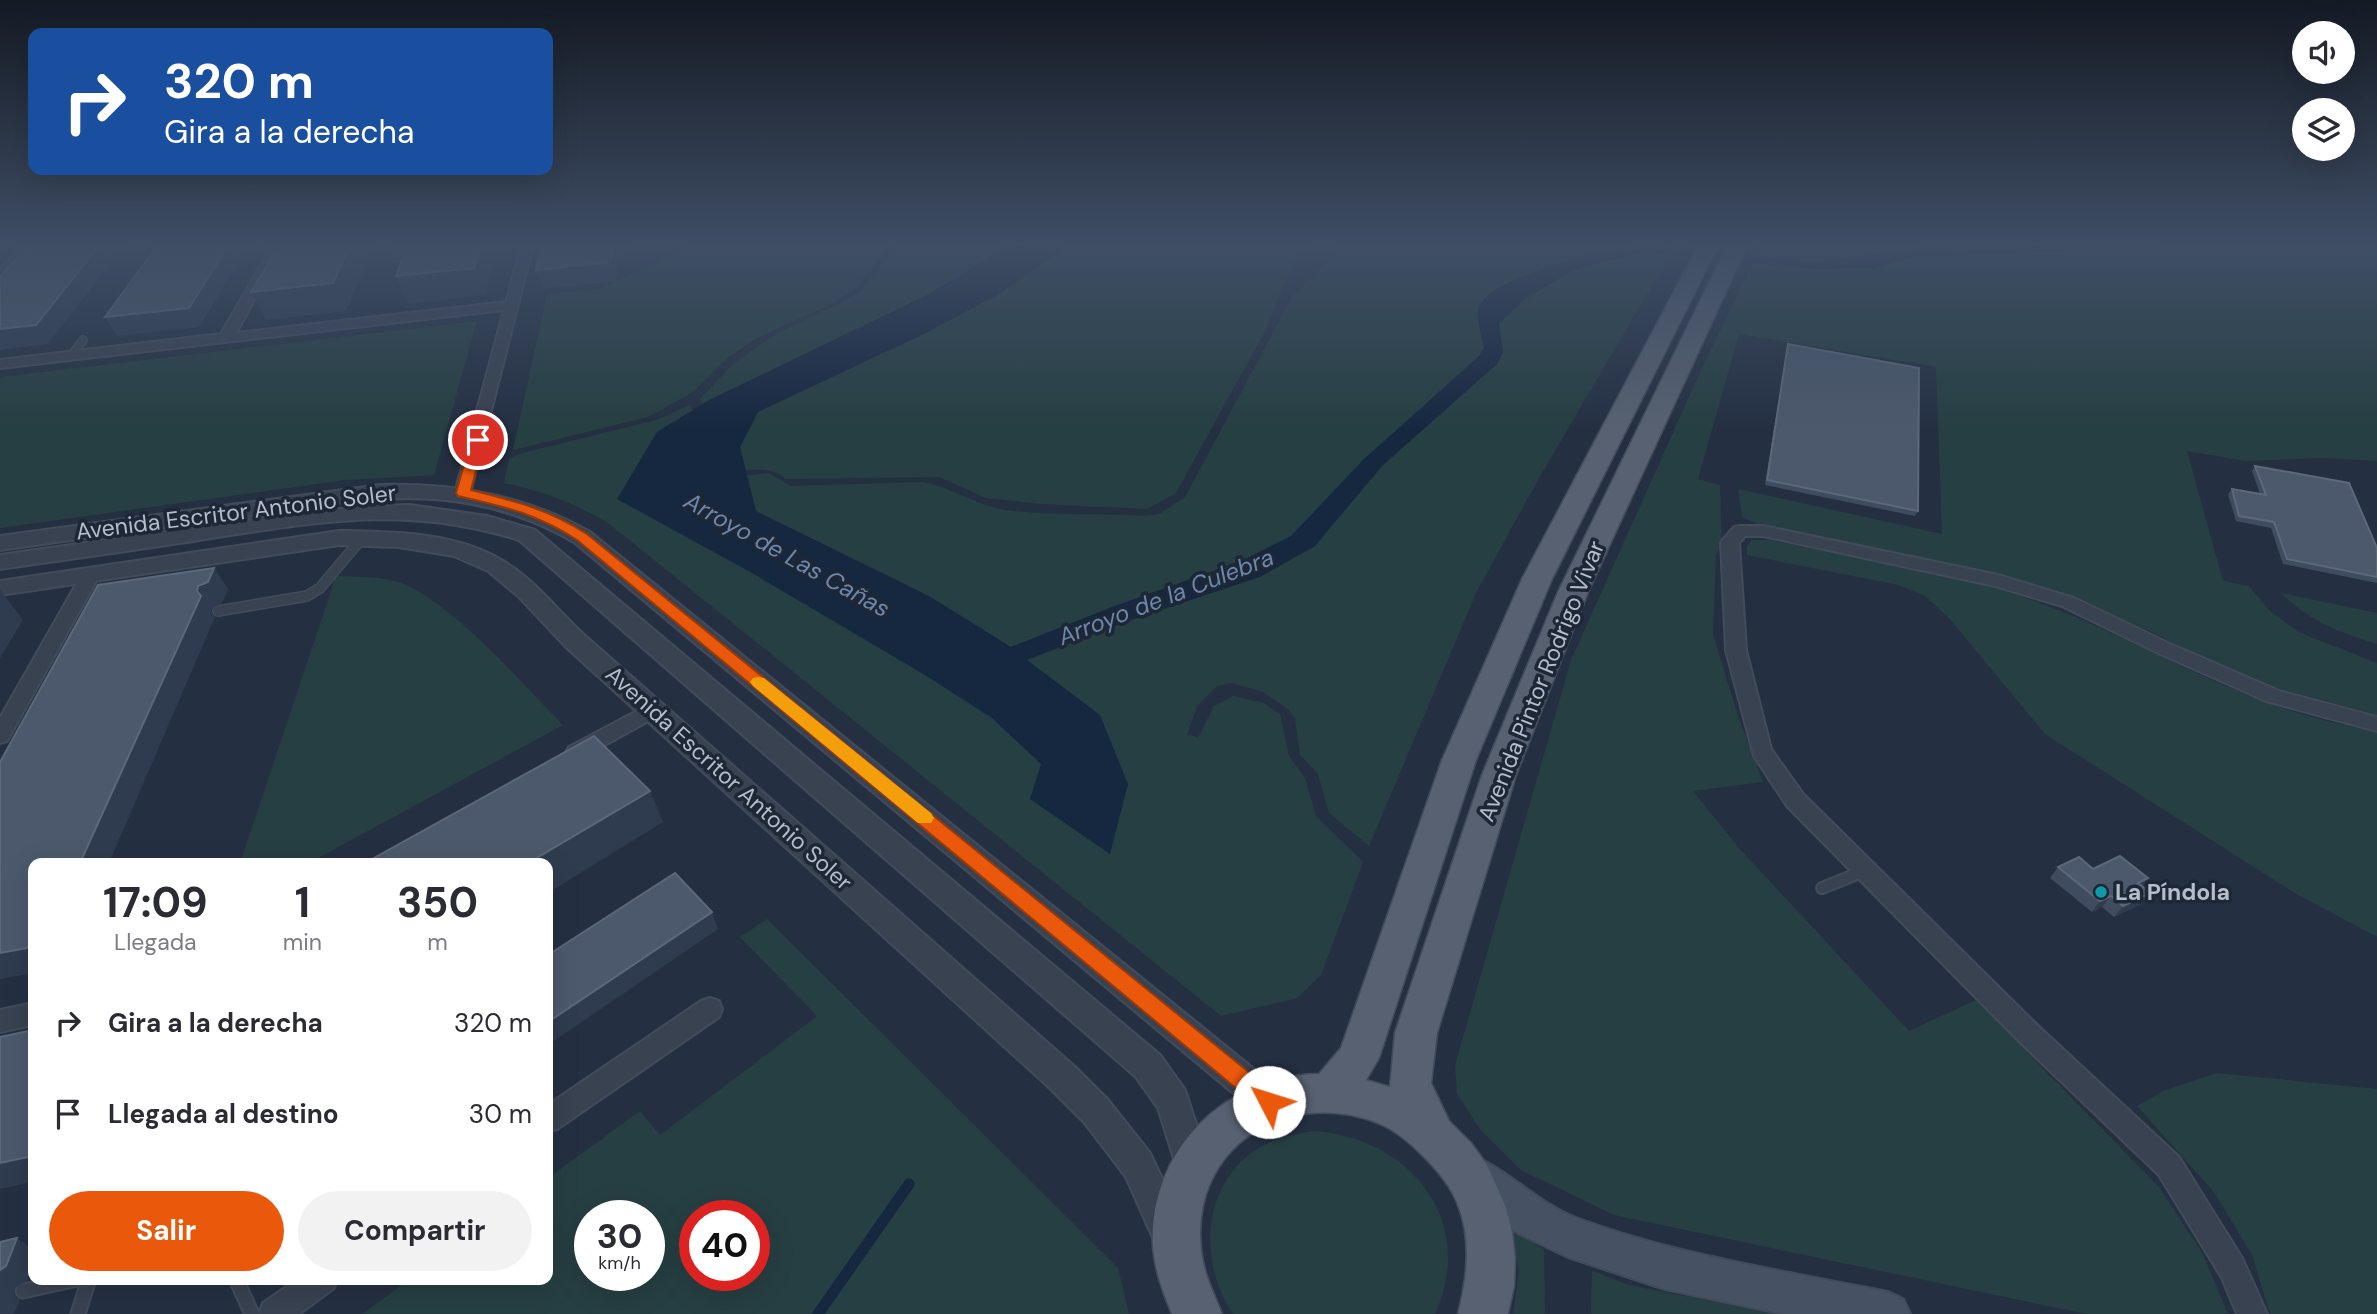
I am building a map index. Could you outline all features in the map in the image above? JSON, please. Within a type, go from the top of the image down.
[{"type":"main road","name":"Avenida Pintor Rodrigo Vivar","points":[[1330,1093],[1358,1058],[1459,760],[1537,579],[1677,307]]},
{"type":"main road","name":"Avenida Pintor Rodrigo Vivar","points":[[1432,1133],[1410,1083],[1416,1033],[1499,775],[1573,592],[1708,307]]},
{"type":"main road","points":[[1197,1314],[1185,1291],[1175,1244],[1179,1199],[1192,1166],[1211,1139],[1249,1108],[1296,1093],[1330,1093],[1388,1105],[1432,1133],[1463,1168],[1533,1219],[1568,1236],[1665,1268],[1888,1314]]},
{"type":"main road","points":[[1463,1168],[1483,1205],[1492,1246],[1491,1288],[1483,1314]]},
{"type":"street","points":[[227,336],[243,307]]},
{"type":"street","points":[[0,364],[492,307]]},
{"type":"street","points":[[463,493],[512,307]]},
{"type":"street","name":"Avenida Escritor Antonio Soler","points":[[0,543],[380,491],[415,489],[463,493],[525,507],[556,520],[582,537],[1269,1102]]},
{"type":"street","name":"Avenida Escritor Antonio Soler","points":[[0,562],[356,511],[436,512],[499,525],[527,536],[1148,1066],[1173,1101],[1192,1166]]},
{"type":"street","points":[[2252,1314],[2232,1268],[2169,1166],[2028,1033],[1795,800],[1761,751],[1736,650],[1730,541],[1740,531],[1763,531],[1998,580],[2068,602],[2163,648],[2273,695],[2377,724]]},
{"type":"street","name":"Avenida Escritor Antonio Soler","points":[[0,588],[339,538],[448,546],[495,565],[1063,1078],[1096,1111],[1138,1165],[1175,1244]]},
{"type":"street","points":[[0,736],[91,575]]},
{"type":"street","points":[[558,762],[654,709]]},
{"type":"street","points":[[553,1117],[710,1009]]},
{"type":"street","points":[[0,1021],[28,1015]]},
{"type":"street","points":[[274,1314],[315,1285]]},
{"type":"lane","points":[[72,355],[83,340]]},
{"type":"lane","points":[[218,611],[307,596],[320,588],[362,538]]},
{"type":"lane","points":[[1822,888],[1867,870]]},
{"type":"lane","points":[[23,1291],[50,1285]]},
{"type":"lane","points":[[78,1314],[87,1285]]},
{"type":"lane","points":[[239,1285],[252,1314]]},
{"type":"green space","points":[[544,307],[823,307],[755,339],[727,358],[693,392],[648,417],[513,450]]},
{"type":"green space","points":[[832,307],[1274,307],[1264,333],[1176,493],[1147,509],[1043,504],[986,498],[939,477],[785,479],[768,470],[731,471],[700,399],[734,363],[779,332]]},
{"type":"green space","points":[[1286,307],[1639,307],[1538,480],[1477,591],[1369,846],[1329,813],[1318,774],[1300,755],[1295,718],[1288,709],[1263,692],[1231,683],[1217,686],[1198,705],[1187,734],[1198,738],[1214,706],[1233,696],[1264,703],[1280,714],[1289,756],[1305,778],[1316,816],[1363,862],[1321,975],[1297,998],[1221,1016],[608,523],[558,498],[504,483],[509,459],[519,454],[656,420],[690,405],[737,476],[768,473],[791,486],[923,482],[1005,510],[1038,513],[1141,516],[1159,514],[1185,497]]},
{"type":"green space","points":[[1731,307],[2377,307],[2377,461],[2321,458],[2246,461],[2187,451],[2223,581],[2249,586],[2268,609],[2298,632],[2377,663],[2377,715],[2269,686],[2209,662],[2156,634],[2060,592],[2015,578],[1762,526],[1742,517],[1738,489],[1942,534],[1936,367],[1739,334],[1698,479],[1720,485],[1722,545],[1716,555],[1713,634],[1738,716],[1763,782],[1693,791],[1739,848],[1909,1031],[1976,1000],[2159,1187],[2203,1254],[2228,1314],[2086,1314],[1614,1215],[1521,1170],[1480,1129],[1457,1094],[1455,1065],[1571,660]]},
{"type":"green space","points":[[477,321],[434,475],[346,480],[0,528],[0,377]]},
{"type":"green space","points":[[1752,540],[1769,540],[1901,566],[2000,590],[2086,622],[2261,700],[2310,716],[2377,732],[2377,937],[2293,892],[2045,734],[1948,617],[1925,596],[1898,585],[1747,555],[1747,546]]},
{"type":"green space","points":[[336,576],[390,580],[411,587],[434,601],[505,664],[563,725],[318,858],[242,858]]},
{"type":"green space","points":[[2281,593],[2377,613],[2377,644],[2314,619]]},
{"type":"green space","points":[[767,919],[1118,1268],[1129,1314],[362,1314],[402,1285],[553,1285],[553,1174],[640,1111],[660,1135],[817,1016],[740,937]]},
{"type":"green space","points":[[2217,1073],[2377,1089],[2377,1314],[2270,1314],[2252,1255],[2214,1192],[2137,1106],[2163,1091]]},
{"type":"green space","points":[[1313,1131],[1348,1137],[1379,1149],[1405,1167],[1426,1190],[1441,1216],[1448,1247],[1446,1279],[1435,1314],[1233,1314],[1221,1292],[1210,1245],[1218,1198],[1229,1177],[1245,1159],[1266,1144]]},
{"type":"green space","points":[[1512,1230],[1544,1249],[1545,1314],[1513,1314],[1519,1272]]},
{"type":"green space","points":[[1592,1271],[1629,1285],[1778,1314],[1591,1314]]},
{"type":"water","name":"Arroyo de la Culebra","points":[[901,307],[974,307],[924,334],[758,412],[740,447],[756,511],[929,596],[1011,647],[1241,561],[1291,536],[1363,460],[1479,356],[1484,347],[1479,326],[1479,307],[1516,307],[1499,324],[1503,352],[1497,364],[1382,466],[1315,546],[1260,577],[1125,622],[1027,660],[1100,715],[1128,784],[1110,854],[1030,799],[1041,764],[992,718],[925,675],[752,573],[617,499],[657,432],[709,400]]},
{"type":"building","points":[[0,307],[50,307],[36,325],[0,329]]},
{"type":"building","points":[[112,307],[189,307],[189,308],[105,317]]},
{"type":"building","points":[[1788,344],[1919,368],[1918,511],[1767,480]]},
{"type":"building","points":[[2255,466],[2349,483],[2377,548],[2377,577],[2287,559],[2274,522],[2239,516],[2232,489],[2266,495]]},
{"type":"building","points":[[214,568],[208,582],[198,586],[197,591],[201,596],[82,858],[28,858],[28,948],[0,953],[0,762],[98,585]]},
{"type":"building","points":[[594,736],[650,791],[536,858],[374,858]]},
{"type":"building","points":[[2120,856],[2148,878],[2138,883],[2150,893],[2123,906],[2111,896],[2100,901],[2058,867],[2079,857],[2093,869]]},
{"type":"building","points":[[675,873],[712,912],[553,1019],[553,952]]},
{"type":"building","points":[[28,1031],[28,1157],[0,1163],[0,1037]]},
{"type":"building","points":[[17,1238],[6,1266],[0,1270],[0,1242]]},
{"type":"waterway","name":"Arroyo de Las Cañas","points":[[818,1314],[909,1184]]},
{"type":"slow traffic","points":[[758,682],[925,818]]},
{"type":"place","name":"La Píndola","points":[[2101,892]]},
{"type":"route","points":[[478,440],[463,493],[525,507],[556,520],[582,537],[1269,1102]]}]
